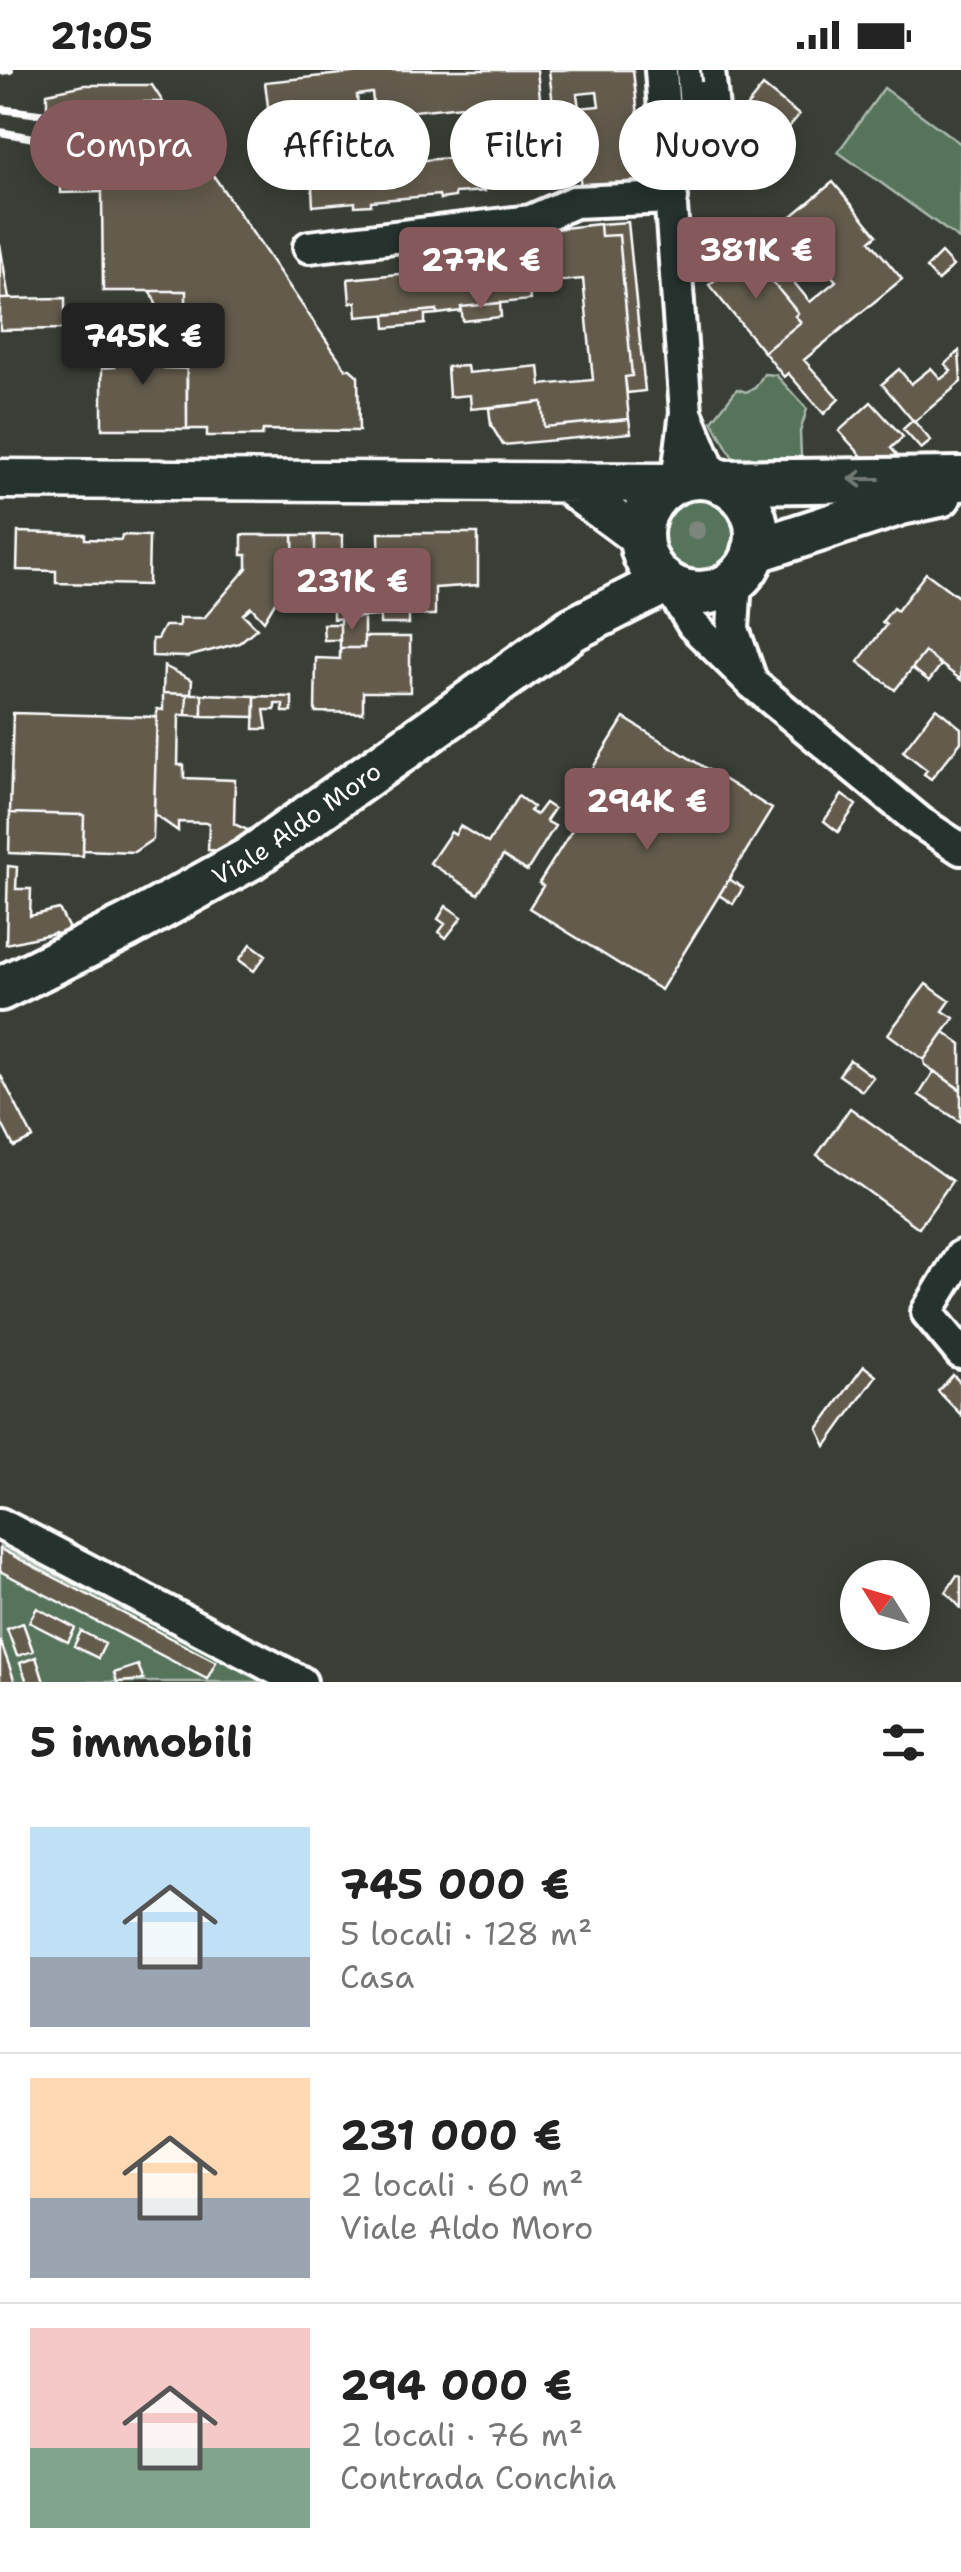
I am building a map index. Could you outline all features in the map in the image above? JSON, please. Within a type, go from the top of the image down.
[{"type":"main road","points":[[961,479],[696,481],[648,506],[642,522],[654,563],[684,591],[703,592],[721,589],[745,565],[901,503],[961,490]]},
{"type":"main road","points":[[696,481],[735,489],[754,517],[757,534],[745,565]]},
{"type":"main road","name":"Viale Aldo Moro","points":[[0,990],[249,859],[573,629],[654,563]]},
{"type":"street","points":[[661,70],[664,100]]},
{"type":"street","points":[[688,70],[692,120],[705,119],[700,70]]},
{"type":"street","points":[[713,70],[716,100]]},
{"type":"street","points":[[0,478],[696,481],[686,412],[671,190]]},
{"type":"street","points":[[309,248],[531,222],[574,202],[672,198]]},
{"type":"street","points":[[564,482],[654,563],[694,625],[753,684],[920,822],[961,849]]},
{"type":"street","points":[[745,565],[733,629],[753,684]]},
{"type":"street","points":[[961,1256],[927,1312],[961,1353]]},
{"type":"street","points":[[0,1524],[300,1682]]},
{"type":"green space","points":[[884,88],[961,144],[959,239],[838,152]]},
{"type":"green space","points":[[764,374],[776,375],[807,409],[800,432],[801,457],[733,458],[712,421],[737,389],[746,392],[755,388]]},
{"type":"green space","points":[[697,493],[712,496],[724,505],[733,517],[733,547],[724,559],[712,568],[697,571],[682,568],[670,559],[661,547],[658,532],[661,517],[670,505],[682,496]]},
{"type":"green space","points":[[0,1547],[266,1682],[0,1682]]},
{"type":"building","points":[[379,70],[537,70],[540,98],[450,100],[450,107],[430,109],[430,100],[373,100],[372,93],[357,95],[357,100],[267,100],[265,82]]},
{"type":"building","points":[[549,70],[633,70],[636,100],[619,100],[619,183],[599,185],[597,92],[577,94],[578,100],[552,100]]},
{"type":"building","points":[[85,85],[152,85],[162,100],[47,100],[47,93]]},
{"type":"building","points":[[763,86],[780,100],[752,100]]},
{"type":"building","points":[[450,158],[450,190],[485,191],[455,193],[455,197],[440,199],[439,195],[371,201],[371,205],[355,206],[355,202],[313,206],[312,190],[430,190],[430,160]]},
{"type":"building","points":[[833,182],[877,235],[870,241],[902,279],[804,360],[839,399],[824,414],[788,373],[784,377],[764,352],[801,322],[795,316],[798,313],[748,252]],"holes":[[[808,248],[836,281],[810,302],[783,269]]]},
{"type":"building","points":[[61,190],[102,190],[102,192]]},
{"type":"building","points":[[102,190],[223,190],[346,369],[358,376],[359,431],[263,430],[262,436],[207,436],[207,429],[187,429],[186,291],[103,291]]},
{"type":"building","points":[[628,222],[645,391],[627,393],[625,377],[632,376],[619,235],[601,236],[600,224]]},
{"type":"building","points":[[600,224],[601,236],[619,235],[632,376],[625,377],[629,419],[544,427],[542,402],[471,409],[470,395],[449,397],[447,367],[467,366],[468,373],[539,366],[541,385],[593,380],[583,279],[549,282],[544,230]]},
{"type":"building","points":[[544,230],[549,282],[529,284],[525,246],[480,250],[479,236]]},
{"type":"building","points":[[0,244],[9,299],[0,299]]},
{"type":"building","points":[[525,246],[530,300],[461,307],[462,311],[437,314],[437,310],[357,317],[356,302],[350,303],[348,279],[482,266],[480,250]]},
{"type":"building","points":[[748,252],[798,313],[795,316],[801,322],[764,352],[709,285]]},
{"type":"building","points":[[941,253],[953,266],[938,281],[926,268]]},
{"type":"building","points":[[151,291],[186,291],[186,328],[165,328]]},
{"type":"building","points":[[65,298],[65,329],[0,330],[0,299]]},
{"type":"building","points":[[500,303],[501,317],[463,321],[461,307]]},
{"type":"building","points":[[437,310],[437,314],[425,315],[425,324],[386,328],[385,315]]},
{"type":"building","points":[[115,337],[164,337],[164,368],[187,369],[187,429],[102,429],[102,368],[115,367]]},
{"type":"building","points":[[959,351],[961,382],[914,422],[882,384],[899,369],[911,384],[931,368],[941,379],[951,371],[945,364]]},
{"type":"building","points":[[542,402],[544,427],[629,419],[631,433],[503,445],[491,425],[489,408]]},
{"type":"building","points":[[871,402],[903,437],[891,448],[906,465],[870,465],[839,431]]},
{"type":"building","points":[[913,420],[931,441],[921,449],[903,429]]},
{"type":"building","points":[[18,532],[85,534],[85,539],[149,536],[148,585],[56,583],[56,571],[17,570]]},
{"type":"building","points":[[379,533],[478,533],[478,585],[435,588],[435,615],[409,615],[409,624],[380,624],[380,616],[333,619],[333,602],[315,602],[315,535],[342,535],[342,573],[380,573]]},
{"type":"building","points":[[242,535],[293,535],[294,569],[288,569],[283,589],[264,621],[251,607],[243,614],[257,628],[239,643],[187,657],[152,656],[152,639],[157,639],[164,626],[179,626],[179,618],[204,618],[247,568]]},
{"type":"building","points":[[293,535],[315,535],[315,598],[294,598]]},
{"type":"building","points":[[926,573],[961,599],[961,680],[925,652],[895,690],[858,662],[886,625],[882,622],[893,608],[897,611]]},
{"type":"building","points":[[364,616],[364,648],[340,648],[340,619]]},
{"type":"building","points":[[323,624],[340,624],[340,640],[324,640]]},
{"type":"building","points":[[364,637],[410,637],[410,692],[363,692],[363,713],[315,712],[316,658],[340,659],[340,648],[364,648]]},
{"type":"building","points":[[925,652],[941,665],[929,681],[912,668]]},
{"type":"building","points":[[164,666],[192,680],[191,694],[163,693]]},
{"type":"building","points":[[163,693],[187,694],[186,715],[179,715],[178,765],[184,765],[184,778],[235,780],[234,824],[254,833],[224,851],[208,850],[209,823],[178,822],[178,831],[154,814],[157,709],[163,710]]},
{"type":"building","points":[[187,694],[202,694],[202,716],[186,715]]},
{"type":"building","points":[[202,694],[255,696],[255,717],[202,716]]},
{"type":"building","points":[[255,696],[292,697],[292,712],[283,712],[283,704],[275,704],[275,710],[264,710],[267,729],[254,729]]},
{"type":"building","points":[[936,708],[961,728],[961,742],[931,779],[924,774],[927,770],[903,751]]},
{"type":"building","points":[[13,713],[157,717],[153,839],[134,852],[83,850],[84,815],[10,813]]},
{"type":"building","points":[[624,718],[772,809],[661,990],[529,908],[543,886],[539,883],[579,819],[566,811]]},
{"type":"building","points":[[842,795],[856,805],[838,832],[824,821]]},
{"type":"building","points":[[518,796],[533,807],[530,811],[536,815],[545,803],[554,809],[546,821],[555,826],[527,871],[503,856],[478,894],[430,863],[451,832],[455,835],[460,826],[488,843]]},
{"type":"building","points":[[10,813],[84,815],[83,856],[9,853]]},
{"type":"building","points":[[8,866],[17,867],[16,889],[31,889],[30,916],[59,909],[69,929],[67,938],[55,933],[6,944]]},
{"type":"building","points":[[729,879],[743,888],[733,904],[719,895]]},
{"type":"building","points":[[446,906],[462,917],[446,938],[439,932],[445,924],[438,919]]},
{"type":"building","points":[[251,944],[266,955],[254,971],[239,960]]},
{"type":"building","points":[[926,984],[950,1001],[943,1011],[954,1018],[924,1060],[888,1034]]},
{"type":"building","points":[[944,1032],[961,1044],[961,1090],[925,1065],[924,1060]]},
{"type":"building","points":[[850,1060],[873,1077],[862,1091],[839,1075]]},
{"type":"building","points":[[934,1071],[961,1090],[961,1122],[919,1095]]},
{"type":"building","points":[[0,1074],[33,1138],[14,1147],[0,1120]]},
{"type":"building","points":[[850,1108],[952,1181],[919,1228],[817,1155]]},
{"type":"building","points":[[864,1366],[876,1376],[826,1446],[818,1429]]},
{"type":"building","points":[[953,1375],[961,1383],[961,1415],[938,1391]]},
{"type":"building","points":[[0,1549],[216,1662],[207,1679],[0,1571]]},
{"type":"building","points":[[957,1575],[961,1577],[961,1608],[946,1592]]},
{"type":"building","points":[[37,1608],[75,1628],[68,1642],[29,1622]]},
{"type":"building","points":[[23,1623],[33,1651],[17,1656],[7,1629]]},
{"type":"building","points":[[81,1631],[105,1644],[98,1658],[74,1646]]},
{"type":"building","points":[[0,1640],[15,1682],[0,1682]]},
{"type":"building","points":[[36,1657],[44,1682],[27,1682],[20,1663]]},
{"type":"building","points":[[138,1665],[144,1680],[117,1682],[114,1673]]},
{"type":"railway","points":[[0,71],[10,70]]},
{"type":"railway","points":[[0,109],[30,113]]},
{"type":"railway","points":[[0,132],[30,137]]}]
